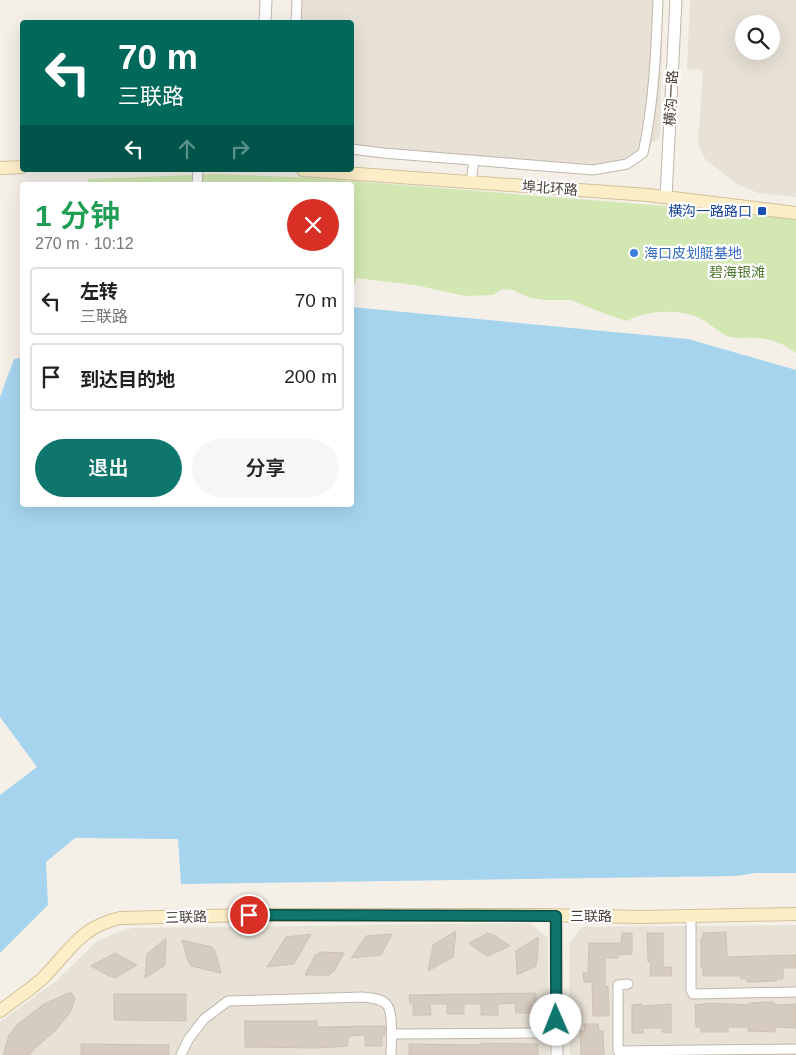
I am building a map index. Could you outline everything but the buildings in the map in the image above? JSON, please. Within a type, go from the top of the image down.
[{"type":"main road","points":[[0,168],[20,167]]},
{"type":"main road","name":"埠北环路","points":[[331,172],[666,197],[796,214]]},
{"type":"main road","name":"三联路","points":[[0,1011],[42,980],[80,938],[93,927],[120,918],[249,915],[691,916],[796,914]]},
{"type":"street","points":[[265,20],[266,0]]},
{"type":"street","points":[[296,20],[297,0]]},
{"type":"street","points":[[354,149],[593,170],[627,164],[643,152],[648,133],[654,85],[658,0]]},
{"type":"street","name":"横沟一路","points":[[666,197],[676,0]]},
{"type":"street","points":[[471,182],[474,160]]},
{"type":"street","points":[[556,916],[557,1055]]},
{"type":"street","points":[[691,916],[691,990],[693,994],[796,992]]},
{"type":"street","points":[[628,984],[618,985],[618,1053],[796,1049]]},
{"type":"street","points":[[180,1055],[204,1018],[228,1000],[363,997],[377,999],[387,1004],[390,1012],[391,1055]]},
{"type":"street","points":[[391,1034],[540,1033]]},
{"type":"shaded area","points":[[292,0],[663,0],[660,138],[608,168],[354,146],[354,20],[291,20]]},
{"type":"shaded area","points":[[690,0],[796,0],[796,197],[758,193],[735,183],[705,159],[698,143],[703,70],[687,69]]},
{"type":"shaded area","points":[[530,923],[548,938],[549,1055],[0,1055],[0,1022],[56,981],[96,942],[120,931],[133,928]]},
{"type":"shaded area","points":[[796,925],[796,1055],[570,1055],[569,944],[582,927]]},
{"type":"green space","name":"碧海银滩","points":[[219,174],[314,178],[703,209],[796,220],[796,353],[778,342],[767,339],[730,337],[701,319],[684,313],[643,314],[627,321],[571,300],[530,298],[513,290],[502,289],[493,295],[465,296],[415,285],[357,278],[354,284],[354,182],[88,182],[89,179]]},
{"type":"water","points":[[354,307],[688,339],[796,370],[796,873],[756,873],[736,876],[181,884],[178,839],[75,838],[46,862],[48,905],[0,953],[0,795],[37,767],[0,717],[0,397],[14,359],[20,358],[20,507],[354,507]]},
{"type":"place","name":"横沟一路路口","points":[[762,211]]},
{"type":"place","name":"海口皮划艇基地","points":[[634,253]]},
{"type":"route","points":[[249,915],[556,916],[556,1020]]}]
